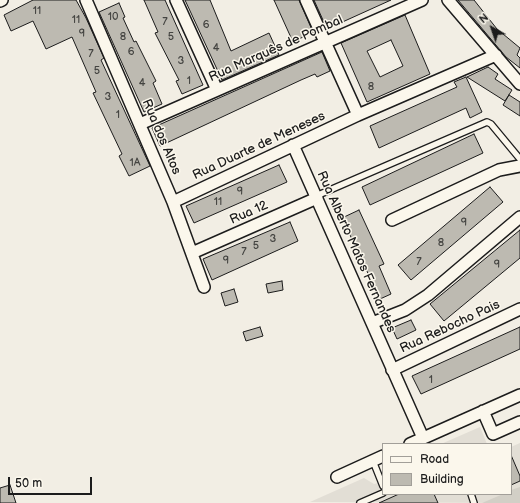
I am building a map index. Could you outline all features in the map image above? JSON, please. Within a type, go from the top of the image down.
[{"type":"street","name":"Rua dos Altos","points":[[86,0],[173,202],[204,287]]},
{"type":"street","points":[[176,0],[217,90]]},
{"type":"street","points":[[306,0],[358,115]]},
{"type":"street","name":"Rua Marquês de Pombal","points":[[140,124],[422,0]]},
{"type":"street","points":[[448,0],[520,84]]},
{"type":"street","name":"Rua Duarte de Meneses","points":[[173,202],[358,115],[496,55]]},
{"type":"street","name":"Rua Alberto Matos Fernandes","points":[[293,145],[423,438]]},
{"type":"street","points":[[392,220],[498,170],[520,166]]},
{"type":"street","name":"Rua 12","points":[[192,253],[316,197]]},
{"type":"street","points":[[372,322],[405,310],[428,295],[520,217]]},
{"type":"street","name":"Rua Rebocho Pais","points":[[392,370],[520,309]]},
{"type":"street","points":[[412,443],[520,395]]},
{"type":"street","points":[[483,411],[493,434],[520,422]]},
{"type":"street","points":[[337,477],[378,459]]},
{"type":"lane","points":[[316,197],[487,122],[491,124],[520,159]]},
{"type":"lane","points":[[378,459],[382,481]]},
{"type":"lane","points":[[360,503],[382,493]]},
{"type":"shaded area","points":[[480,427],[487,443],[443,443]]},
{"type":"shaded area","points":[[520,443],[520,503],[310,502],[364,478],[374,484],[382,482],[382,495],[512,495],[512,447]]},
{"type":"shaded area","points":[[520,487],[520,503],[482,503],[501,495],[512,495],[512,490]]},
{"type":"building","points":[[33,0],[76,0],[104,58],[101,60],[150,166],[129,176],[119,156],[122,154],[93,93],[96,92],[72,37],[46,49],[33,21],[11,31],[4,15]]},
{"type":"building","points":[[144,0],[165,0],[203,85],[182,94],[176,81],[179,80],[155,33],[158,32]]},
{"type":"building","points":[[185,0],[210,0],[231,51],[269,33],[279,55],[222,80]]},
{"type":"building","points":[[274,0],[299,0],[313,32],[293,42]]},
{"type":"building","points":[[314,0],[391,0],[327,29]]},
{"type":"building","points":[[458,0],[474,0],[497,29],[520,48],[517,55],[520,58],[520,68],[506,57]]},
{"type":"building","points":[[119,3],[125,17],[123,18],[134,42],[136,41],[156,81],[153,83],[162,104],[144,112],[99,12]]},
{"type":"building","points":[[405,15],[430,74],[367,102],[341,43]],"holes":[[[391,40],[403,66],[380,77],[367,51]]]},
{"type":"building","points":[[322,52],[330,71],[317,77],[315,74],[301,80],[160,146],[152,128]]},
{"type":"building","points":[[488,67],[498,74],[495,79],[512,90],[505,101],[467,77]]},
{"type":"building","points":[[466,77],[482,112],[470,118],[466,108],[379,148],[370,126],[457,87],[454,82]]},
{"type":"building","points":[[509,95],[520,102],[520,116],[503,105]]},
{"type":"building","points":[[474,134],[483,153],[370,205],[362,187]]},
{"type":"building","points":[[279,165],[287,182],[194,223],[186,206]]},
{"type":"building","points":[[490,187],[503,202],[411,280],[398,265]]},
{"type":"building","points":[[359,210],[384,264],[379,266],[391,294],[380,299],[342,218]]},
{"type":"building","points":[[290,222],[298,241],[212,280],[203,259]]},
{"type":"building","points":[[520,230],[520,258],[444,321],[430,304]]},
{"type":"building","points":[[282,281],[283,290],[268,293],[266,284]]},
{"type":"building","points":[[234,289],[238,302],[225,306],[221,293]]},
{"type":"building","points":[[411,320],[416,330],[397,339],[392,328]]},
{"type":"building","points":[[260,327],[263,336],[246,341],[243,332]]},
{"type":"building","points":[[520,327],[520,349],[421,394],[412,376]]},
{"type":"building","points":[[512,457],[520,476],[520,481],[512,485]]},
{"type":"building","points":[[10,485],[16,503],[0,503],[0,488]]},
{"type":"building","points":[[397,495],[434,495],[438,503],[379,503]]}]
